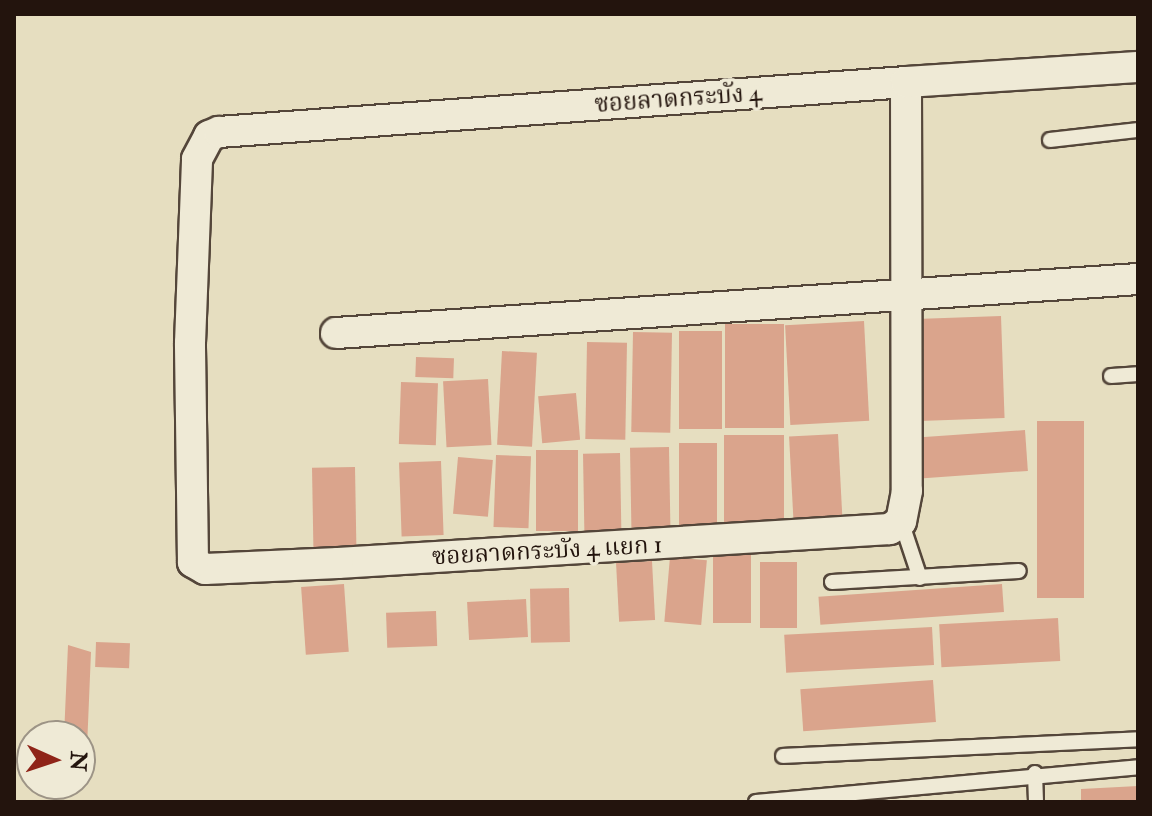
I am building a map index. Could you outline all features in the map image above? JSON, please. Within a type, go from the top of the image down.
[{"type":"street","name":"ซอยลาดกระบัง 4","points":[[219,132],[1138,67]]},
{"type":"street","points":[[901,521],[907,491],[906,82]]},
{"type":"street","name":"ซอยลาดกระบัง 4 แยก 1","points":[[219,132],[202,143],[196,190],[189,536],[193,562],[199,568],[874,531],[901,521]]},
{"type":"street","points":[[336,333],[905,292],[1138,279]]},
{"type":"lane","points":[[1050,140],[1138,130]]},
{"type":"lane","points":[[1111,376],[1138,374]]},
{"type":"lane","points":[[901,521],[920,578]]},
{"type":"lane","points":[[832,582],[1019,571]]},
{"type":"lane","points":[[783,756],[1138,739]]},
{"type":"lane","points":[[756,802],[1035,773],[1138,767]]},
{"type":"lane","points":[[1035,773],[1036,802]]},
{"type":"building","points":[[1001,316],[1005,418],[920,421],[916,319]]},
{"type":"building","points":[[864,321],[869,421],[790,425],[785,325]]},
{"type":"building","points":[[725,324],[784,324],[784,428],[725,428]]},
{"type":"building","points":[[679,331],[722,331],[722,429],[679,429]]},
{"type":"building","points":[[633,332],[672,333],[670,433],[631,432]]},
{"type":"building","points":[[587,342],[627,343],[625,440],[585,439]]},
{"type":"building","points":[[502,351],[537,353],[532,447],[497,445]]},
{"type":"building","points":[[416,357],[454,358],[453,378],[415,377]]},
{"type":"building","points":[[488,379],[491,445],[447,447],[443,381]]},
{"type":"building","points":[[401,382],[438,383],[436,445],[399,444]]},
{"type":"building","points":[[576,393],[580,440],[542,443],[538,396]]},
{"type":"building","points":[[1037,421],[1084,421],[1084,598],[1037,598]]},
{"type":"building","points":[[1025,430],[1028,471],[920,478],[917,438]]},
{"type":"building","points":[[838,434],[843,524],[794,526],[789,437]]},
{"type":"building","points":[[724,435],[784,435],[784,522],[724,522]]},
{"type":"building","points":[[679,443],[717,443],[717,529],[679,529]]},
{"type":"building","points":[[669,447],[670,527],[631,528],[630,448]]},
{"type":"building","points":[[536,450],[578,450],[578,531],[536,531]]},
{"type":"building","points":[[620,453],[621,536],[584,537],[583,454]]},
{"type":"building","points":[[496,455],[531,456],[528,528],[493,527]]},
{"type":"building","points":[[458,457],[493,460],[488,517],[453,514]]},
{"type":"building","points":[[441,461],[444,535],[402,536],[399,462]]},
{"type":"building","points":[[355,467],[356,550],[313,551],[312,468]]},
{"type":"building","points":[[713,554],[751,554],[751,623],[713,623]]},
{"type":"building","points":[[670,557],[707,560],[701,625],[664,622]]},
{"type":"building","points":[[652,561],[655,620],[619,622],[616,563]]},
{"type":"building","points":[[760,562],[797,562],[797,628],[760,628]]},
{"type":"building","points":[[344,584],[349,652],[306,655],[301,587]]},
{"type":"building","points":[[1002,584],[1004,612],[820,625],[818,597]]},
{"type":"building","points":[[569,588],[570,642],[531,643],[530,589]]},
{"type":"building","points":[[526,599],[528,637],[469,640],[467,602]]},
{"type":"building","points":[[436,611],[437,646],[387,648],[386,613]]},
{"type":"building","points":[[1058,618],[1060,661],[941,667],[939,624]]},
{"type":"building","points":[[932,627],[934,665],[786,673],[784,635]]},
{"type":"building","points":[[96,642],[130,643],[129,668],[95,667]]},
{"type":"building","points":[[68,645],[91,652],[88,720],[65,720]]},
{"type":"building","points":[[933,680],[936,722],[803,731],[800,689]]},
{"type":"building","points":[[1138,786],[1138,802],[1081,802],[1081,789]]}]
